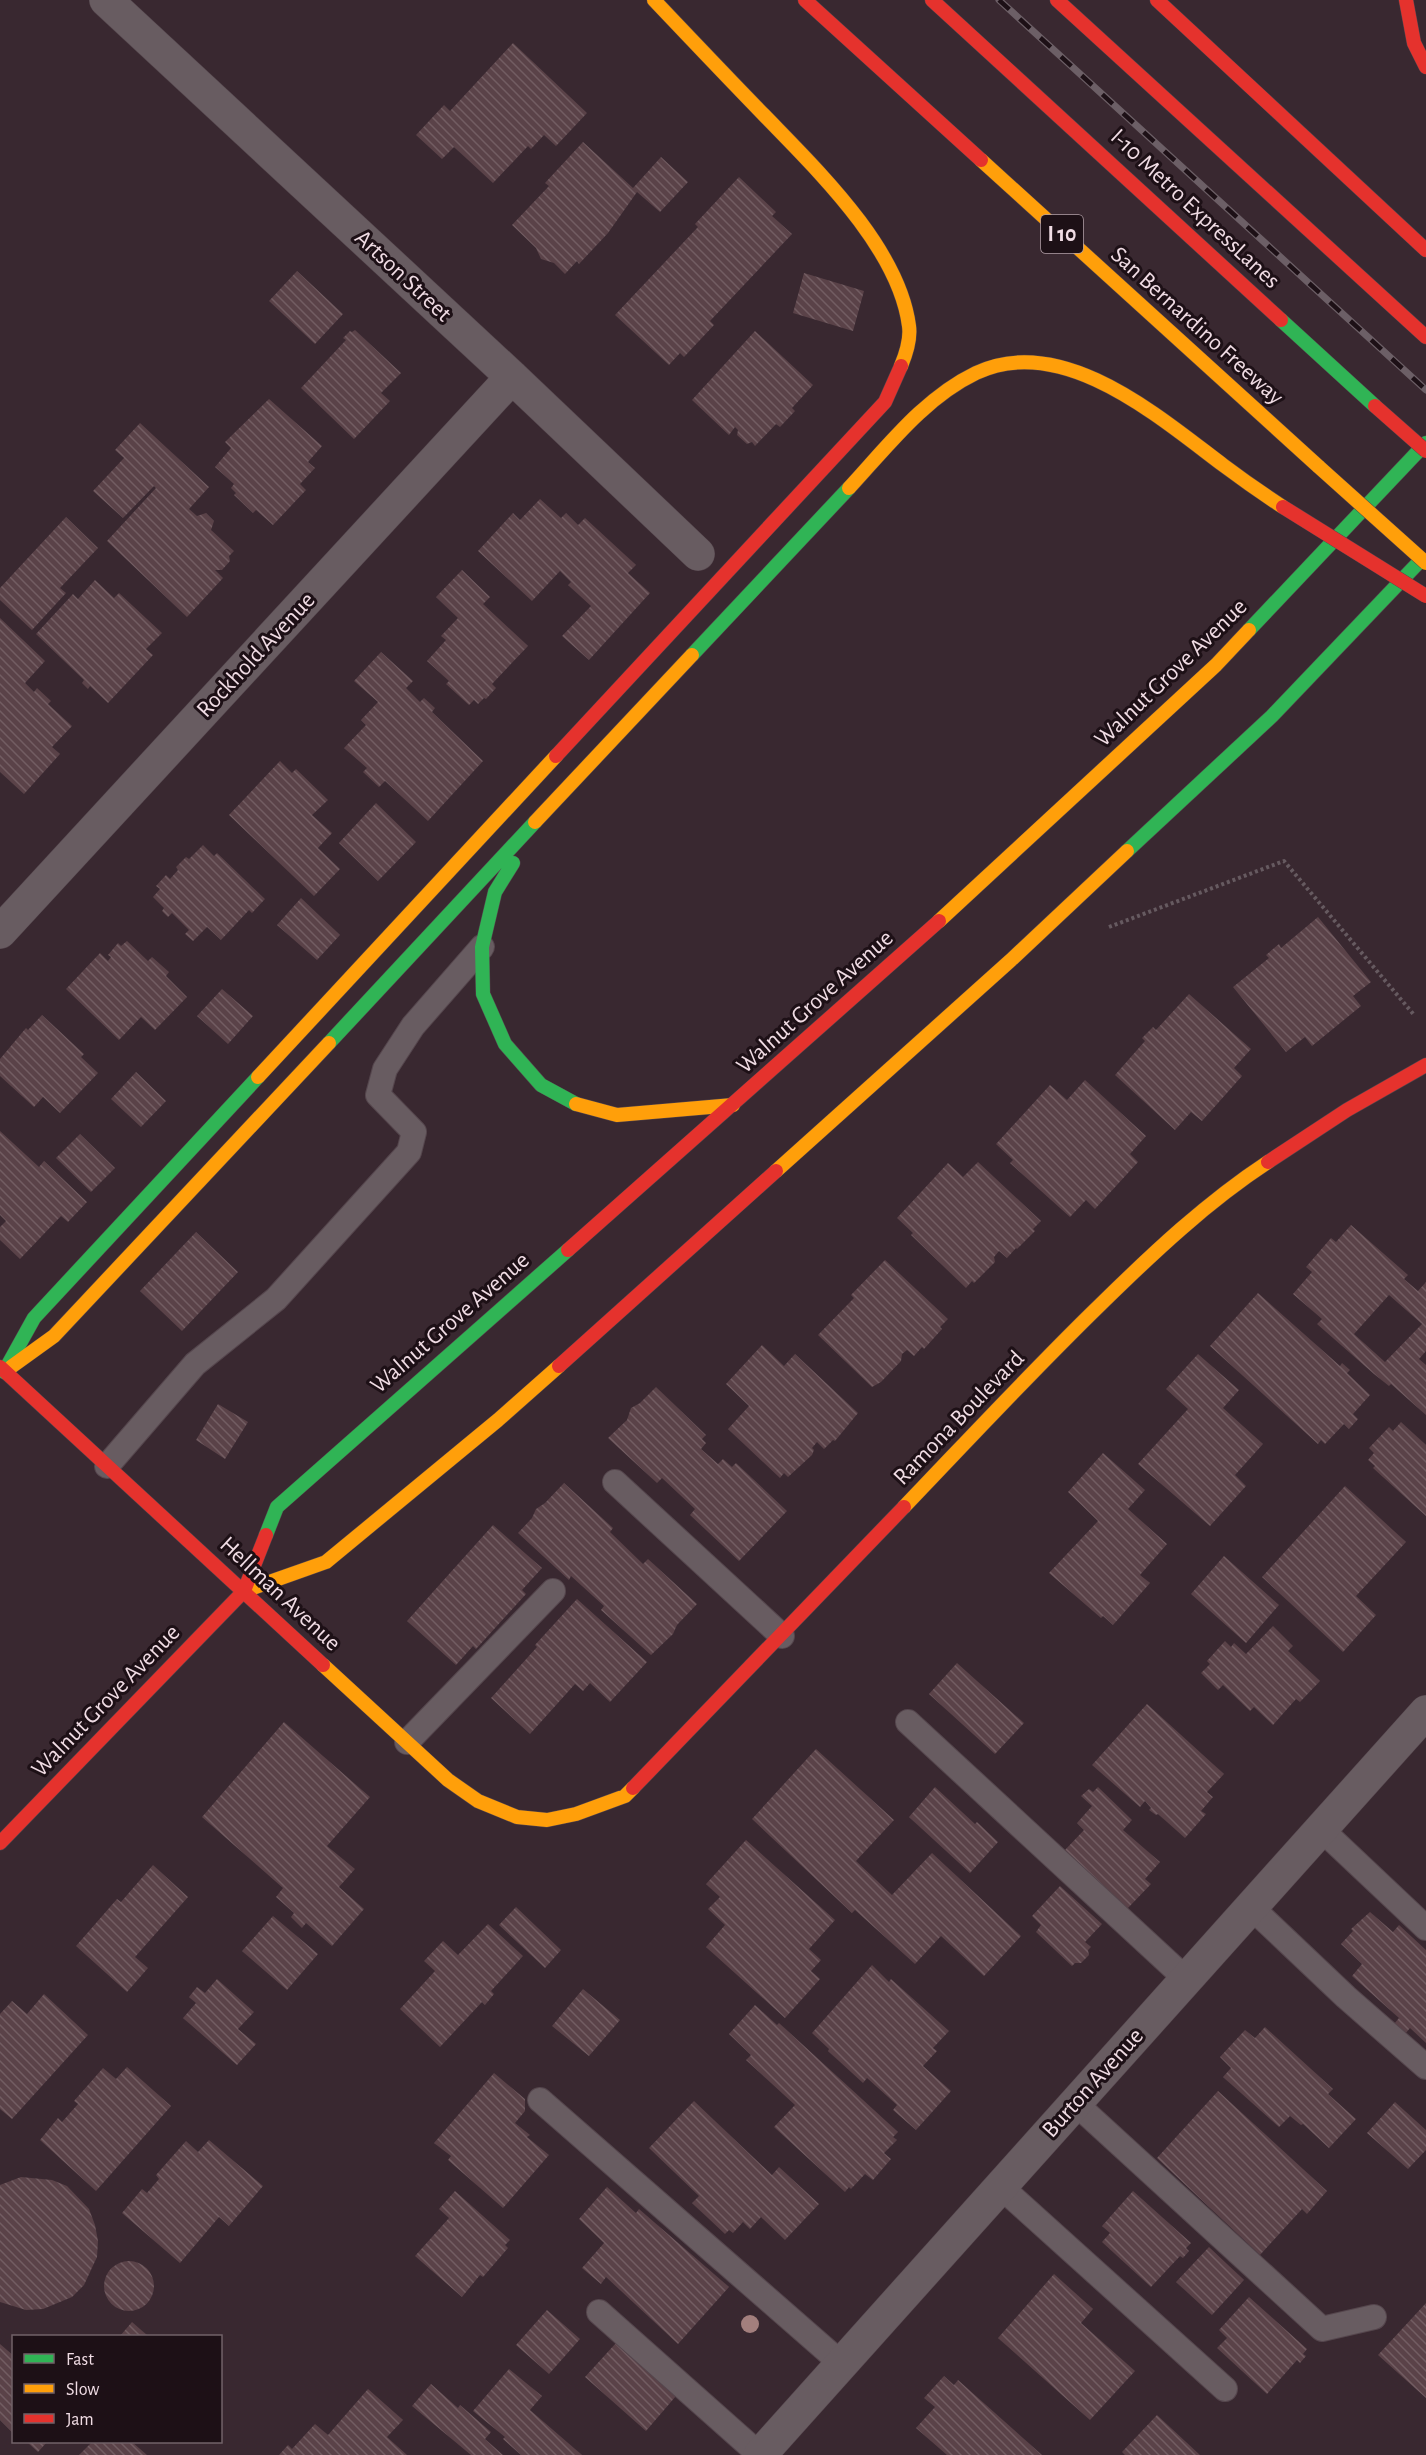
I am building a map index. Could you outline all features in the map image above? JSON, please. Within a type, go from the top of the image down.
[{"type":"main road","points":[[2,1370],[34,1318],[885,402],[903,365],[910,326],[897,284],[871,239],[835,189],[654,0]]},
{"type":"main road","name":"San Bernardino Freeway","points":[[805,0],[1426,563]]},
{"type":"main road","name":"I-10 Metro ExpressLanes","points":[[932,0],[1426,452]]},
{"type":"main road","points":[[1057,0],[1426,337]]},
{"type":"main road","points":[[1157,0],[1426,250]]},
{"type":"main road","points":[[1406,0],[1408,18],[1426,67]]},
{"type":"main road","points":[[2,1370],[54,1336],[921,411],[970,375],[1013,362],[1055,364],[1094,379],[1149,410],[1283,507],[1426,596]]},
{"type":"main road","name":"Walnut Grove Avenue","points":[[0,1843],[244,1592],[277,1507],[960,903],[1216,665],[1426,443]]},
{"type":"main road","name":"Walnut Grove Avenue","points":[[244,1592],[326,1562],[498,1420],[1011,960],[1272,716],[1426,555]]},
{"type":"main road","points":[[539,821],[495,892],[482,947],[483,994],[505,1044],[541,1085],[581,1107],[617,1115],[733,1105]]},
{"type":"main road","name":"Ramona Boulevard","points":[[547,1820],[576,1814],[625,1796],[782,1636],[1064,1340],[1158,1248],[1248,1174],[1347,1110],[1426,1065]]},
{"type":"main road","name":"Hellman Avenue","points":[[2,1370],[448,1780],[478,1801],[517,1817],[547,1820]]},
{"type":"street","name":"Artson Street","points":[[106,0],[512,377],[698,554]]},
{"type":"street","name":"Rockhold Avenue","points":[[0,932],[512,377]]},
{"type":"street","name":"Burton Avenue","points":[[760,2455],[1426,1712]]},
{"type":"lane","points":[[107,1466],[195,1364],[276,1299],[409,1152],[414,1132],[378,1095],[385,1069],[413,1026],[482,947]]},
{"type":"lane","points":[[615,1482],[782,1636]]},
{"type":"lane","points":[[407,1742],[553,1591]]},
{"type":"lane","points":[[908,1722],[1186,1979]]},
{"type":"lane","points":[[1321,1829],[1426,1928]]},
{"type":"lane","points":[[1251,1907],[1346,1997],[1426,2067]]},
{"type":"lane","points":[[540,2100],[842,2364]]},
{"type":"lane","points":[[1076,2103],[1322,2329],[1374,2317]]},
{"type":"lane","points":[[1000,2187],[1225,2389]]},
{"type":"lane","points":[[599,2312],[760,2455]]},
{"type":"path","points":[[1098,931],[1284,861],[1415,1016]]},
{"type":"building","points":[[513,43],[587,113],[556,146],[544,135],[531,149],[528,146],[493,183],[454,147],[442,159],[416,135],[444,105],[450,111]]},
{"type":"building","points":[[583,142],[633,188],[661,157],[688,182],[660,212],[637,192],[608,233],[579,264],[577,261],[565,274],[554,263],[541,259],[536,248],[512,225],[549,186],[545,183]]},
{"type":"building","points":[[739,177],[776,212],[772,216],[792,234],[710,321],[714,325],[684,357],[680,353],[669,365],[615,315],[698,227],[695,224]]},
{"type":"building","points":[[297,271],[343,314],[315,344],[269,301]]},
{"type":"building","points":[[804,273],[864,291],[853,331],[793,313]]},
{"type":"building","points":[[355,330],[401,373],[381,393],[390,401],[354,439],[301,388],[346,340],[343,338],[350,331]]},
{"type":"building","points":[[755,331],[813,385],[792,408],[795,411],[780,427],[776,424],[755,446],[752,442],[747,444],[737,435],[738,430],[735,427],[729,435],[692,400]]},
{"type":"building","points":[[269,399],[322,446],[308,462],[315,468],[300,484],[306,490],[273,525],[256,510],[253,513],[234,495],[236,493],[231,488],[234,484],[215,467],[231,448],[225,442]]},
{"type":"building","points":[[140,423],[209,487],[189,509],[197,516],[206,513],[214,521],[211,530],[234,551],[229,556],[230,561],[222,570],[215,570],[223,578],[187,617],[107,541],[156,488],[154,486],[123,518],[93,491],[124,458],[115,450]]},
{"type":"building","points":[[540,499],[561,518],[566,513],[578,525],[585,518],[636,565],[628,573],[650,593],[589,660],[562,636],[591,606],[568,585],[571,582],[560,571],[532,601],[478,551],[513,513],[520,520]]},
{"type":"building","points":[[66,517],[98,548],[60,588],[66,593],[32,630],[0,600],[0,588]]},
{"type":"building","points":[[462,570],[490,597],[483,604],[528,646],[492,684],[496,688],[486,699],[484,698],[478,704],[474,700],[469,705],[446,684],[449,681],[427,661],[446,640],[441,636],[458,618],[436,597]]},
{"type":"building","points":[[95,580],[114,598],[119,593],[162,633],[146,649],[153,655],[108,703],[90,686],[88,689],[82,683],[84,680],[36,634],[73,594],[78,599]]},
{"type":"building","points":[[0,618],[45,661],[25,683],[34,692],[37,688],[51,701],[48,704],[72,726],[52,747],[60,754],[24,794],[0,772]]},
{"type":"building","points":[[381,652],[413,681],[406,688],[420,702],[424,698],[435,708],[432,712],[483,761],[428,821],[385,781],[379,787],[363,772],[367,768],[344,748],[366,725],[361,720],[378,702],[354,681]]},
{"type":"building","points":[[280,761],[292,773],[296,769],[328,800],[312,815],[332,833],[318,848],[340,869],[314,896],[229,815]]},
{"type":"building","points":[[376,803],[416,842],[378,881],[339,843]]},
{"type":"building","points":[[203,845],[214,856],[217,853],[265,899],[252,913],[249,910],[221,940],[207,927],[193,941],[185,934],[189,930],[172,913],[168,917],[162,911],[164,908],[153,897],[160,889],[156,886],[166,875],[170,879],[178,870],[176,867],[186,857],[189,859]]},
{"type":"building","points":[[301,898],[340,935],[317,960],[277,925]]},
{"type":"building","points":[[1318,917],[1371,982],[1353,996],[1361,1006],[1312,1046],[1305,1037],[1286,1052],[1233,987],[1269,958],[1266,955],[1279,944],[1281,948]]},
{"type":"building","points":[[127,941],[148,961],[152,957],[169,972],[166,976],[187,997],[155,1030],[141,1017],[119,1040],[66,989],[100,953],[108,961],[111,957],[108,955],[118,943],[121,946]]},
{"type":"building","points":[[222,989],[253,1016],[228,1044],[197,1016]]},
{"type":"building","points":[[1189,994],[1251,1049],[1234,1068],[1242,1076],[1202,1121],[1191,1112],[1175,1130],[1115,1075],[1145,1041],[1142,1038],[1153,1027],[1156,1030]]},
{"type":"building","points":[[42,1015],[84,1054],[81,1057],[98,1073],[60,1113],[43,1097],[34,1107],[0,1076],[0,1059],[26,1028],[28,1030]]},
{"type":"building","points":[[136,1072],[166,1101],[141,1127],[111,1099]]},
{"type":"building","points":[[1085,1080],[1146,1136],[1130,1154],[1138,1162],[1095,1209],[1086,1200],[1070,1217],[1010,1163],[1013,1160],[996,1144],[1050,1085],[1067,1100]]},
{"type":"building","points":[[0,1131],[39,1167],[44,1161],[87,1202],[68,1222],[61,1216],[20,1259],[0,1240],[0,1227],[6,1221],[0,1215]]},
{"type":"building","points":[[80,1134],[115,1168],[91,1192],[56,1158]]},
{"type":"building","points":[[978,1162],[1041,1221],[1033,1229],[1035,1231],[1007,1258],[999,1251],[994,1257],[995,1262],[966,1288],[911,1235],[913,1233],[897,1218],[948,1163],[963,1177]]},
{"type":"building","points":[[1351,1225],[1408,1275],[1404,1279],[1418,1291],[1426,1282],[1426,1351],[1419,1359],[1426,1365],[1426,1415],[1391,1384],[1389,1386],[1374,1374],[1317,1324],[1322,1319],[1293,1294],[1312,1272],[1306,1267],[1331,1238],[1336,1242]],"holes":[[[1389,1295],[1422,1324],[1385,1362],[1354,1334]]]},
{"type":"building","points":[[196,1232],[238,1272],[182,1331],[140,1291]]},
{"type":"building","points":[[885,1260],[948,1319],[924,1349],[922,1347],[914,1356],[907,1350],[902,1354],[901,1361],[881,1382],[872,1387],[818,1335],[854,1298],[851,1295]]},
{"type":"building","points":[[1258,1293],[1340,1366],[1342,1363],[1350,1370],[1347,1373],[1370,1395],[1353,1414],[1358,1419],[1349,1429],[1344,1424],[1325,1444],[1321,1440],[1318,1444],[1210,1346]]},
{"type":"building","points":[[762,1345],[784,1366],[795,1354],[858,1413],[835,1441],[833,1440],[824,1449],[817,1442],[812,1448],[814,1450],[812,1455],[788,1477],[784,1473],[780,1478],[728,1429],[749,1406],[726,1384]]},
{"type":"building","points":[[1198,1354],[1239,1390],[1223,1408],[1263,1444],[1235,1475],[1246,1486],[1210,1526],[1138,1464],[1188,1409],[1166,1389]]},
{"type":"building","points":[[656,1387],[706,1435],[702,1439],[706,1443],[701,1449],[718,1464],[723,1459],[732,1467],[736,1463],[787,1511],[739,1561],[690,1515],[695,1509],[662,1478],[657,1483],[608,1438],[627,1420],[631,1408],[640,1403]]},
{"type":"building","points":[[218,1404],[248,1422],[225,1459],[196,1440]]},
{"type":"building","points":[[1401,1422],[1426,1445],[1426,1516],[1373,1468],[1375,1466],[1368,1460],[1374,1453],[1369,1448],[1389,1427],[1393,1431]]},
{"type":"building","points":[[1103,1453],[1145,1490],[1128,1509],[1167,1544],[1140,1575],[1150,1583],[1113,1625],[1103,1616],[1101,1618],[1049,1573],[1098,1521],[1068,1492]]},
{"type":"building","points":[[564,1483],[613,1528],[610,1532],[643,1564],[648,1559],[697,1604],[677,1625],[673,1634],[651,1655],[601,1610],[604,1606],[571,1576],[569,1580],[518,1533],[532,1518],[536,1509]]},
{"type":"building","points":[[1345,1486],[1406,1542],[1356,1596],[1376,1615],[1343,1652],[1262,1577]]},
{"type":"building","points":[[493,1525],[542,1568],[522,1590],[526,1594],[476,1649],[473,1646],[456,1665],[407,1621]]},
{"type":"building","points":[[1224,1556],[1279,1605],[1246,1643],[1191,1594]]},
{"type":"building","points":[[577,1599],[647,1662],[610,1702],[590,1683],[583,1691],[575,1684],[530,1734],[491,1698]]},
{"type":"building","points":[[1273,1626],[1293,1646],[1288,1651],[1320,1681],[1300,1702],[1296,1699],[1273,1725],[1254,1707],[1250,1711],[1223,1685],[1218,1690],[1201,1673],[1210,1664],[1207,1661],[1225,1641],[1231,1647],[1234,1643],[1246,1654]]},
{"type":"building","points":[[957,1663],[1024,1723],[995,1754],[929,1694]]},
{"type":"building","points":[[1147,1704],[1224,1774],[1207,1792],[1213,1797],[1201,1811],[1206,1814],[1185,1838],[1158,1814],[1149,1810],[1151,1808],[1145,1801],[1140,1807],[1092,1765]]},
{"type":"building","points":[[284,1722],[370,1797],[327,1846],[355,1869],[339,1887],[364,1909],[332,1946],[306,1923],[302,1928],[291,1917],[294,1913],[276,1897],[283,1888],[202,1817]]},
{"type":"building","points":[[816,1749],[894,1820],[856,1861],[892,1895],[932,1853],[1021,1936],[984,1976],[941,1936],[915,1964],[855,1910],[852,1913],[752,1819]]},
{"type":"building","points":[[935,1787],[998,1842],[970,1873],[909,1817]]},
{"type":"building","points":[[1098,1787],[1132,1820],[1123,1830],[1160,1862],[1145,1879],[1151,1884],[1127,1909],[1065,1850],[1084,1830],[1077,1823],[1092,1806],[1081,1796],[1089,1789],[1093,1792]]},
{"type":"building","points":[[746,1840],[835,1920],[809,1949],[821,1960],[811,1971],[820,1979],[785,2018],[706,1947],[725,1925],[708,1909],[720,1897],[706,1884]]},
{"type":"building","points":[[153,1865],[188,1897],[135,1957],[148,1968],[127,1992],[76,1946],[117,1899],[121,1902]]},
{"type":"building","points":[[1060,1886],[1102,1924],[1085,1942],[1091,1947],[1088,1950],[1089,1955],[1081,1963],[1075,1963],[1072,1966],[1036,1932],[1041,1925],[1032,1916]]},
{"type":"building","points":[[516,1907],[561,1950],[545,1968],[499,1925]]},
{"type":"building","points":[[1370,1912],[1393,1932],[1399,1925],[1426,1950],[1426,2043],[1410,2028],[1405,2034],[1394,2024],[1399,2018],[1352,1976],[1362,1964],[1341,1944],[1353,1931],[1351,1929]]},
{"type":"building","points":[[273,1916],[318,1954],[287,1990],[242,1951]]},
{"type":"building","points":[[488,1924],[523,1956],[491,1991],[494,1994],[485,2005],[482,2002],[440,2047],[400,2009],[435,1971],[424,1961],[443,1941],[458,1955]]},
{"type":"building","points":[[872,1965],[889,1982],[891,1979],[949,2031],[933,2048],[937,2051],[923,2066],[951,2091],[916,2130],[893,2110],[897,2105],[867,2078],[863,2083],[812,2033]]},
{"type":"building","points":[[217,1979],[254,2012],[238,2029],[256,2044],[237,2065],[183,2018],[196,2003],[189,1997],[197,1987],[205,1993]]},
{"type":"building","points":[[583,1989],[620,2020],[589,2056],[552,2026]]},
{"type":"building","points":[[44,1994],[88,2035],[12,2119],[0,2109],[0,2014],[12,2001],[27,2014]]},
{"type":"building","points":[[755,2005],[777,2025],[779,2023],[898,2132],[893,2137],[897,2140],[884,2153],[891,2159],[873,2180],[865,2174],[845,2192],[774,2127],[795,2105],[746,2060],[751,2055],[729,2034]]},
{"type":"building","points":[[1265,2027],[1333,2089],[1328,2094],[1356,2119],[1329,2148],[1303,2124],[1301,2125],[1290,2116],[1279,2127],[1223,2077],[1231,2068],[1220,2057],[1245,2030],[1255,2038]]},
{"type":"building","points":[[127,2067],[171,2106],[96,2191],[40,2140],[58,2118],[62,2122],[78,2104],[74,2101],[103,2068],[116,2079]]},
{"type":"building","points":[[494,2073],[525,2099],[525,2111],[515,2123],[530,2135],[527,2137],[549,2155],[503,2208],[448,2160],[451,2156],[434,2143]]},
{"type":"building","points":[[1218,2091],[1327,2191],[1307,2214],[1302,2209],[1260,2255],[1157,2158]]},
{"type":"building","points":[[694,2101],[772,2175],[779,2167],[819,2204],[785,2240],[761,2217],[750,2229],[743,2222],[733,2233],[729,2230],[725,2234],[692,2203],[699,2196],[649,2148]]},
{"type":"building","points":[[1395,2102],[1426,2130],[1426,2150],[1408,2169],[1367,2133]]},
{"type":"building","points":[[209,2140],[263,2186],[229,2226],[219,2217],[180,2263],[122,2213],[142,2189],[147,2193],[159,2179],[156,2175],[186,2141],[198,2152]]},
{"type":"building","points":[[21,2177],[52,2180],[67,2186],[89,2209],[98,2241],[97,2257],[84,2285],[72,2297],[43,2309],[26,2310],[0,2302],[0,2185]]},
{"type":"building","points":[[607,2187],[636,2213],[639,2209],[729,2287],[678,2344],[606,2277],[601,2284],[582,2268],[604,2243],[579,2219]]},
{"type":"building","points":[[455,2191],[510,2240],[505,2245],[508,2248],[483,2277],[480,2275],[462,2297],[415,2256],[449,2218],[439,2209]]},
{"type":"building","points":[[1133,2191],[1191,2243],[1186,2248],[1189,2251],[1183,2258],[1180,2256],[1151,2287],[1102,2242],[1110,2233],[1102,2226]]},
{"type":"building","points":[[1209,2247],[1244,2280],[1212,2315],[1176,2282]]},
{"type":"building","points":[[129,2261],[138,2263],[149,2272],[154,2286],[152,2295],[143,2306],[129,2311],[120,2309],[109,2300],[104,2286],[106,2277],[115,2266]]},
{"type":"building","points":[[1054,2274],[1093,2309],[1081,2323],[1135,2371],[1090,2420],[998,2338]]},
{"type":"building","points":[[1249,2297],[1307,2349],[1303,2354],[1306,2356],[1300,2363],[1297,2360],[1267,2394],[1217,2348],[1227,2338],[1219,2330]]},
{"type":"building","points":[[1426,2303],[1426,2398],[1378,2355]]},
{"type":"building","points":[[547,2310],[580,2339],[549,2374],[516,2345]]},
{"type":"building","points":[[132,2322],[147,2335],[121,2335]]},
{"type":"building","points":[[616,2343],[676,2396],[646,2431],[585,2377]]},
{"type":"building","points":[[0,2344],[12,2354],[12,2432],[0,2420]]},
{"type":"building","points":[[509,2369],[542,2396],[530,2410],[582,2455],[521,2455],[503,2439],[505,2437],[473,2411]]},
{"type":"building","points":[[944,2376],[954,2385],[958,2380],[1042,2455],[947,2455],[916,2428],[935,2407],[924,2398]]},
{"type":"building","points":[[431,2384],[458,2408],[460,2405],[491,2432],[485,2439],[503,2455],[471,2455],[412,2406]]},
{"type":"building","points":[[368,2389],[403,2420],[387,2437],[407,2455],[279,2455],[288,2445],[292,2449],[315,2424],[328,2435]]},
{"type":"building","points":[[1157,2415],[1200,2455],[1125,2455],[1122,2452]]},
{"type":"building","points":[[28,2443],[46,2443],[38,2452]]},
{"type":"building","points":[[91,2443],[133,2443],[147,2455],[79,2455]]},
{"type":"railway","points":[[999,0],[1426,390]]},
{"type":"traffic: fast","points":[[1281,320],[1375,406]]},
{"type":"traffic: fast","points":[[1249,630],[1426,443]]},
{"type":"traffic: fast","points":[[692,655],[849,488]]},
{"type":"traffic: fast","points":[[1127,851],[1272,716],[1420,561]]},
{"type":"traffic: fast","points":[[329,1043],[535,822]]},
{"type":"traffic: fast","points":[[513,863],[495,892],[482,947],[483,994],[505,1044],[541,1085],[576,1104]]},
{"type":"traffic: fast","points":[[4,1372],[34,1318],[258,1077]]},
{"type":"traffic: fast","points":[[266,1535],[277,1507],[568,1250]]},
{"type":"traffic: slow","points":[[654,0],[831,185],[873,239],[890,268],[902,297],[909,326],[909,342],[901,366]]},
{"type":"traffic: slow","points":[[981,160],[1319,467]]},
{"type":"traffic: slow","points":[[849,488],[907,424],[957,383],[976,373],[1009,363],[1042,363],[1075,371],[1139,404],[1283,507]]},
{"type":"traffic: slow","points":[[1319,467],[1426,563]]},
{"type":"traffic: slow","points":[[939,921],[1216,665],[1249,630]]},
{"type":"traffic: slow","points":[[535,822],[692,655]]},
{"type":"traffic: slow","points":[[258,1077],[556,756]]},
{"type":"traffic: slow","points":[[776,1171],[1011,960],[1127,851]]},
{"type":"traffic: slow","points":[[11,1367],[54,1336],[329,1043]]},
{"type":"traffic: slow","points":[[576,1104],[617,1115],[733,1105]]},
{"type":"traffic: slow","points":[[904,1507],[1001,1405],[1140,1266],[1202,1211],[1268,1162]]},
{"type":"traffic: slow","points":[[244,1591],[326,1562],[498,1420],[559,1366]]},
{"type":"traffic: slow","points":[[323,1665],[448,1780],[478,1801],[517,1817],[547,1820],[576,1814],[625,1796],[633,1788]]},
{"type":"traffic: jam","points":[[805,0],[981,160]]},
{"type":"traffic: jam","points":[[932,0],[1281,320]]},
{"type":"traffic: jam","points":[[1057,0],[1426,337]]},
{"type":"traffic: jam","points":[[1157,0],[1426,250]]},
{"type":"traffic: jam","points":[[1406,0],[1414,43],[1426,67]]},
{"type":"traffic: jam","points":[[556,756],[885,402],[901,366]]},
{"type":"traffic: jam","points":[[1375,406],[1426,451]]},
{"type":"traffic: jam","points":[[1283,507],[1426,596]]},
{"type":"traffic: jam","points":[[568,1250],[939,921]]},
{"type":"traffic: jam","points":[[1268,1162],[1347,1110],[1426,1065]]},
{"type":"traffic: jam","points":[[559,1366],[776,1171]]},
{"type":"traffic: jam","points":[[0,1367],[323,1665]]},
{"type":"traffic: jam","points":[[633,1788],[904,1507]]},
{"type":"traffic: jam","points":[[0,1843],[244,1591],[266,1535]]}]
